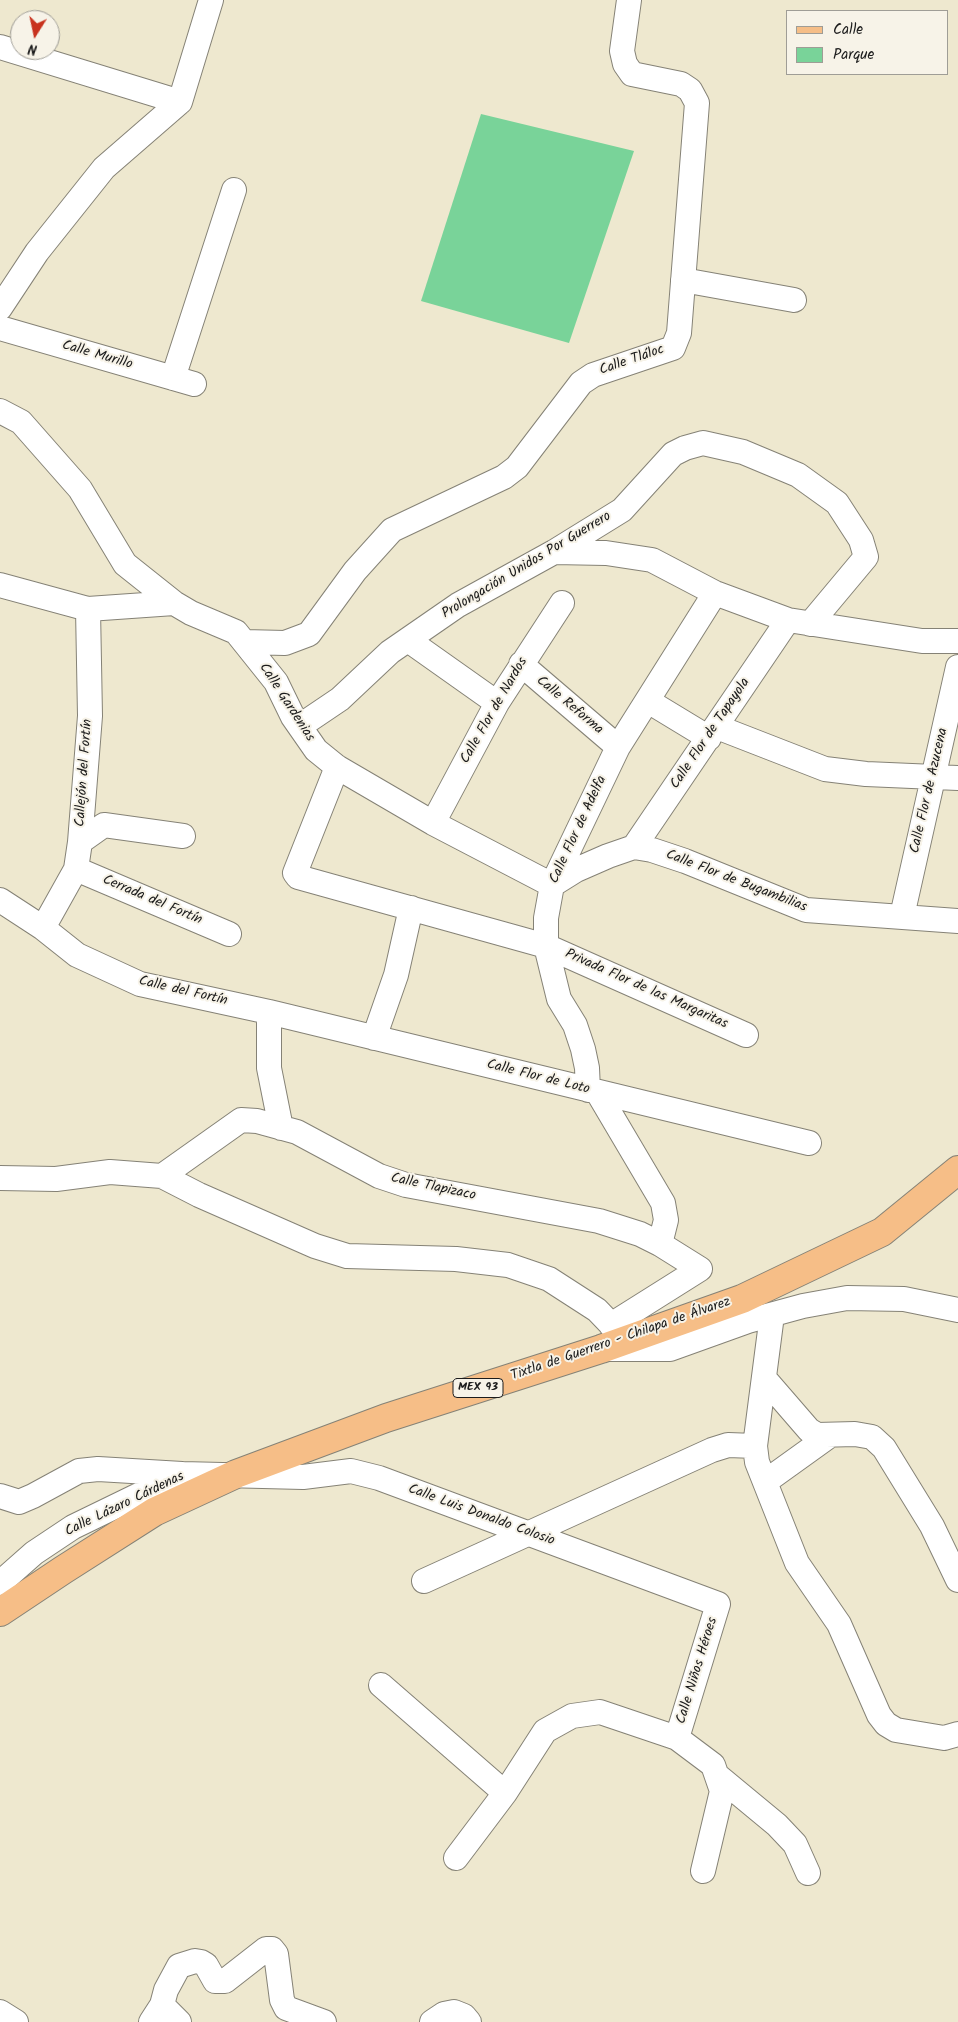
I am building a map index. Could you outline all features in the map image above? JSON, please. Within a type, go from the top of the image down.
[{"type":"main road","name":"Tixtla de Guerrero - Chilapa de Álvarez","points":[[0,1612],[154,1512],[236,1474],[386,1418],[612,1338],[745,1310],[882,1232],[958,1170]]},
{"type":"street","points":[[0,308],[37,252],[104,168],[180,102],[212,0]]},
{"type":"street","name":"Calle Tláloc","points":[[244,642],[285,643],[309,634],[355,571],[392,530],[496,481],[517,467],[581,383],[592,375],[673,348],[679,333],[697,103],[690,90],[681,84],[632,74],[624,64],[622,51],[628,0]]},
{"type":"street","points":[[0,47],[180,102]]},
{"type":"street","name":"Calle Murillo","points":[[0,328],[184,381],[234,190]]},
{"type":"street","points":[[683,280],[794,300]]},
{"type":"street","name":"Calle Gardenias","points":[[0,411],[21,422],[80,490],[125,564],[174,604],[236,632],[276,682],[300,726],[316,750],[337,767],[432,823],[552,885]]},
{"type":"street","name":"Prolongación Unidos Por Guerrero","points":[[300,726],[340,699],[390,652],[458,605],[554,552],[622,510],[673,454],[686,448],[703,443],[743,452],[798,474],[837,503],[861,540],[866,556]]},
{"type":"street","points":[[554,552],[606,553],[652,560],[715,593],[799,622],[922,641],[958,641]]},
{"type":"street","name":"Calle Flor de Tapayola","points":[[634,848],[713,732],[799,622],[866,556]]},
{"type":"street","points":[[0,585],[88,610],[174,604]]},
{"type":"street","name":"Calle Flor de Adelfa","points":[[660,1244],[666,1220],[663,1203],[593,1092],[575,1025],[559,999],[546,946],[546,918],[552,885],[618,747],[715,593]]},
{"type":"street","name":"Calle Flor de Nardos","points":[[432,823],[520,664],[562,603]]},
{"type":"street","name":"Callejón del Fortín","points":[[43,928],[76,869],[80,842],[90,716],[88,610]]},
{"type":"street","points":[[408,640],[497,703]]},
{"type":"street","name":"Calle Reforma","points":[[520,664],[618,747]]},
{"type":"street","name":"Calle Flor de Azucena","points":[[902,916],[958,667]]},
{"type":"street","points":[[648,701],[713,732],[825,769],[866,774],[958,778]]},
{"type":"street","points":[[337,767],[296,873],[298,877],[411,908],[396,975],[374,1038]]},
{"type":"street","points":[[80,842],[104,824],[184,836]]},
{"type":"street","name":"Calle Flor de Bugambilias","points":[[552,885],[576,870],[608,856],[634,848],[652,850],[685,861],[806,910],[958,920]]},
{"type":"street","name":"Cerrada del Fortín","points":[[76,869],[229,934]]},
{"type":"street","name":"Calle del Fortín","points":[[0,900],[43,928],[78,955],[140,984],[269,1012]]},
{"type":"street","name":"Privada Flor de las Margaritas","points":[[411,908],[546,946],[746,1035]]},
{"type":"street","points":[[269,1012],[269,1068],[281,1128]]},
{"type":"street","name":"Calle Flor de Loto","points":[[269,1012],[808,1143]]},
{"type":"street","name":"Calle Tlapizaco","points":[[162,1176],[241,1120],[257,1121],[297,1132],[379,1176],[406,1185],[599,1221],[640,1234],[700,1269],[612,1338]]},
{"type":"street","points":[[0,1178],[56,1179],[110,1172],[162,1176],[199,1195],[315,1246],[347,1256],[456,1258],[508,1265],[549,1279],[597,1310],[612,1338]]},
{"type":"street","points":[[745,1310],[772,1314],[847,1298],[904,1299],[958,1310]]},
{"type":"street","points":[[772,1314],[756,1446],[757,1462],[798,1562],[840,1624],[879,1715],[886,1724],[896,1730],[944,1738],[958,1734]]},
{"type":"street","points":[[764,1378],[809,1430],[817,1435],[855,1434],[872,1436],[884,1448],[932,1526],[958,1580]]},
{"type":"street","points":[[765,1482],[829,1436]]},
{"type":"street","points":[[424,1581],[712,1450],[728,1445],[756,1446]]},
{"type":"street","points":[[4,1497],[19,1502],[79,1471],[98,1469],[182,1474]]},
{"type":"street","name":"Calle Luis Donaldo Colosio","points":[[236,1474],[303,1478],[350,1471],[379,1478],[718,1604]]},
{"type":"street","name":"Calle Lázaro Cárdenas","points":[[0,1583],[34,1553],[74,1527],[182,1474],[236,1474]]},
{"type":"street","name":"Calle Niños Héroes","points":[[677,1738],[718,1604]]},
{"type":"street","points":[[381,1685],[505,1793]]},
{"type":"street","points":[[456,1858],[505,1793],[545,1731],[572,1716],[600,1712],[677,1738],[713,1765],[719,1777],[722,1791],[703,1871]]},
{"type":"street","points":[[719,1777],[777,1825],[795,1844],[808,1873]]},
{"type":"street","points":[[179,2022],[156,2013],[179,1966],[195,1961],[201,1962],[206,1965],[216,1981],[225,1981],[266,1948],[272,1949],[276,1954],[282,2000],[286,2008],[324,2022]]},
{"type":"street","points":[[0,2012],[16,2022]]},
{"type":"street","points":[[432,2022],[444,2014],[454,2012],[464,2016],[469,2022]]},
{"type":"green space","points":[[481,114],[634,151],[569,343],[421,301]]}]
